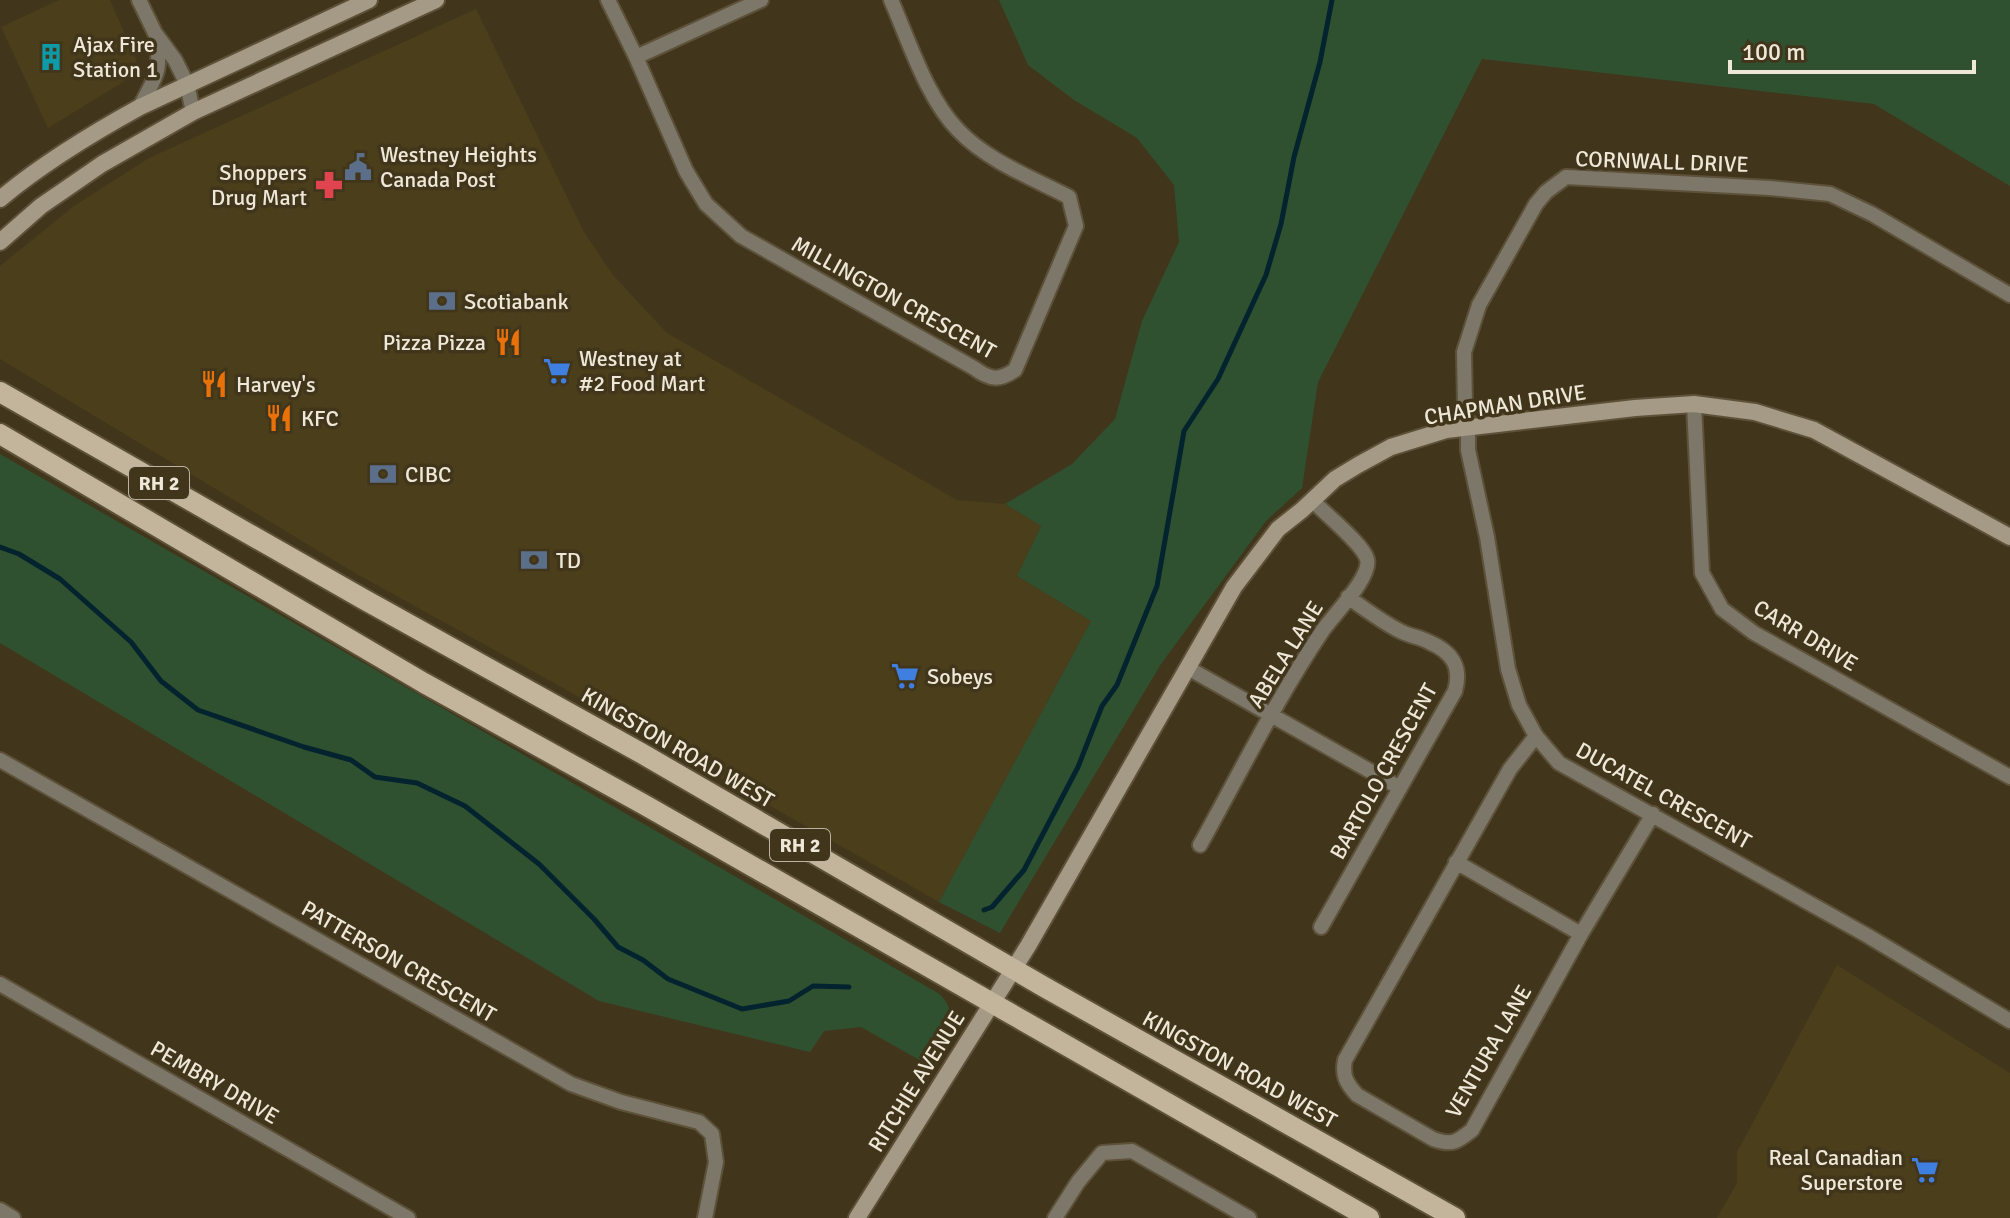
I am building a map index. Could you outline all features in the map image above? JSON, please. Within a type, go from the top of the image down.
[{"type":"main road","points":[[0,380],[25,406]]},
{"type":"main road","name":"KINGSTON ROAD WEST","points":[[0,392],[1455,1218]]},
{"type":"main road","name":"RH 2","points":[[0,434],[424,683],[643,804],[1369,1218]]},
{"type":"street","points":[[139,0],[155,33],[175,60],[187,84],[193,112]]},
{"type":"street","points":[[0,199],[103,127],[140,107],[369,0]]},
{"type":"street","points":[[0,242],[41,206],[102,164],[193,112],[436,0]]},
{"type":"street","name":"MILLINGTON CRESCENT","points":[[608,0],[686,171],[706,204],[717,215],[741,236],[986,377],[1003,378],[1015,370],[1076,226],[1069,197],[992,157],[959,131],[934,99],[891,0]]},
{"type":"street","points":[[636,57],[761,0]]},
{"type":"street","points":[[140,107],[158,71],[160,61],[155,33]]},
{"type":"street","name":"CORNWALL DRIVE","points":[[1468,427],[1464,352],[1479,305],[1536,204],[1566,177],[1830,194],[1872,214],[2010,295]]},
{"type":"street","name":"CHAPMAN DRIVE","points":[[1013,968],[1245,571],[1278,529],[1335,479],[1391,447],[1446,430],[1635,408],[1694,404],[1755,412],[1814,430],[2010,537]]},
{"type":"street","name":"CARR DRIVE","points":[[1694,404],[1702,573],[1722,609],[1754,633],[2010,777]]},
{"type":"street","name":"DUCATEL CRESCENT","points":[[1468,427],[1468,450],[1487,537],[1508,669],[1519,705],[1536,736],[1559,763],[1855,929],[2010,1021]]},
{"type":"street","name":"ABELA LANE","points":[[1200,845],[1322,631],[1362,581],[1366,571],[1367,559],[1360,547],[1312,500]]},
{"type":"street","name":"BARTOLO CRESCENT","points":[[1321,927],[1455,691],[1458,674],[1454,660],[1447,653],[1430,642],[1402,633],[1348,597]]},
{"type":"street","points":[[1188,668],[1400,788]]},
{"type":"street","name":"VENTURA LANE","points":[[1536,736],[1510,769],[1345,1060],[1342,1073],[1357,1095],[1445,1143],[1457,1141],[1472,1130],[1581,934],[1653,814]]},
{"type":"street","name":"PATTERSON CRESCENT","points":[[0,760],[571,1084],[621,1102],[699,1122],[712,1134],[716,1162],[705,1218]]},
{"type":"street","points":[[1456,862],[1581,934]]},
{"type":"street","name":"RITCHIE AVENUE","points":[[857,1218],[1013,968]]},
{"type":"street","name":"PEMBRY DRIVE","points":[[0,984],[408,1218]]},
{"type":"street","points":[[1055,1218],[1078,1182],[1102,1153],[1132,1151],[1249,1218]]},
{"type":"street","points":[[0,1210],[13,1218]]},
{"type":"shaded area","points":[[59,0],[110,0],[141,71],[48,128],[1,27]]},
{"type":"shaded area","points":[[476,9],[584,232],[613,275],[667,333],[957,500],[1005,504],[1041,526],[1017,576],[1091,621],[939,902],[355,573],[0,359],[0,266],[74,206],[149,158]]},
{"type":"shaded area","points":[[1837,965],[2010,1073],[2010,1218],[1717,1218],[1737,1183],[1737,1152]]},
{"type":"green space","points":[[999,0],[2010,0],[2010,186],[1874,104],[1482,59],[1318,382],[1302,488],[1266,521],[1161,664],[1000,933],[939,902],[1091,621],[1017,576],[1041,526],[1005,504],[1072,464],[1115,419],[1142,321],[1179,242],[1174,185],[1137,138],[1074,100],[1028,65]]},
{"type":"green space","points":[[0,454],[938,993],[950,1010],[949,1029],[930,1066],[861,1027],[824,1031],[810,1052],[599,1001],[0,643]]},
{"type":"waterway","points":[[984,910],[992,907],[1024,870],[1078,767],[1102,706],[1117,685],[1157,586],[1184,431],[1218,379],[1266,275],[1320,62],[1332,0]]},
{"type":"waterway","points":[[0,547],[19,554],[60,579],[131,642],[161,681],[198,710],[351,760],[375,777],[417,783],[465,806],[539,864],[618,947],[643,960],[668,979],[742,1009],[789,1001],[813,986],[849,987]]},
{"type":"place","name":"Ajax Fire Station 1","points":[[51,57]]},
{"type":"place","name":"Westney Heights Canada Post","points":[[358,167]]},
{"type":"place","name":"Shoppers Drug Mart","points":[[329,185]]},
{"type":"place","name":"Scotiabank","points":[[442,301]]},
{"type":"place","name":"Pizza Pizza","points":[[508,342]]},
{"type":"place","name":"Westney at #2 Food Mart","points":[[557,371]]},
{"type":"place","name":"Harvey's","points":[[214,384]]},
{"type":"place","name":"KFC","points":[[279,418]]},
{"type":"place","name":"CIBC","points":[[383,474]]},
{"type":"place","name":"TD","points":[[534,560]]},
{"type":"place","name":"Sobeys","points":[[905,676]]},
{"type":"place","name":"Real Canadian Superstore","points":[[1925,1170]]}]
